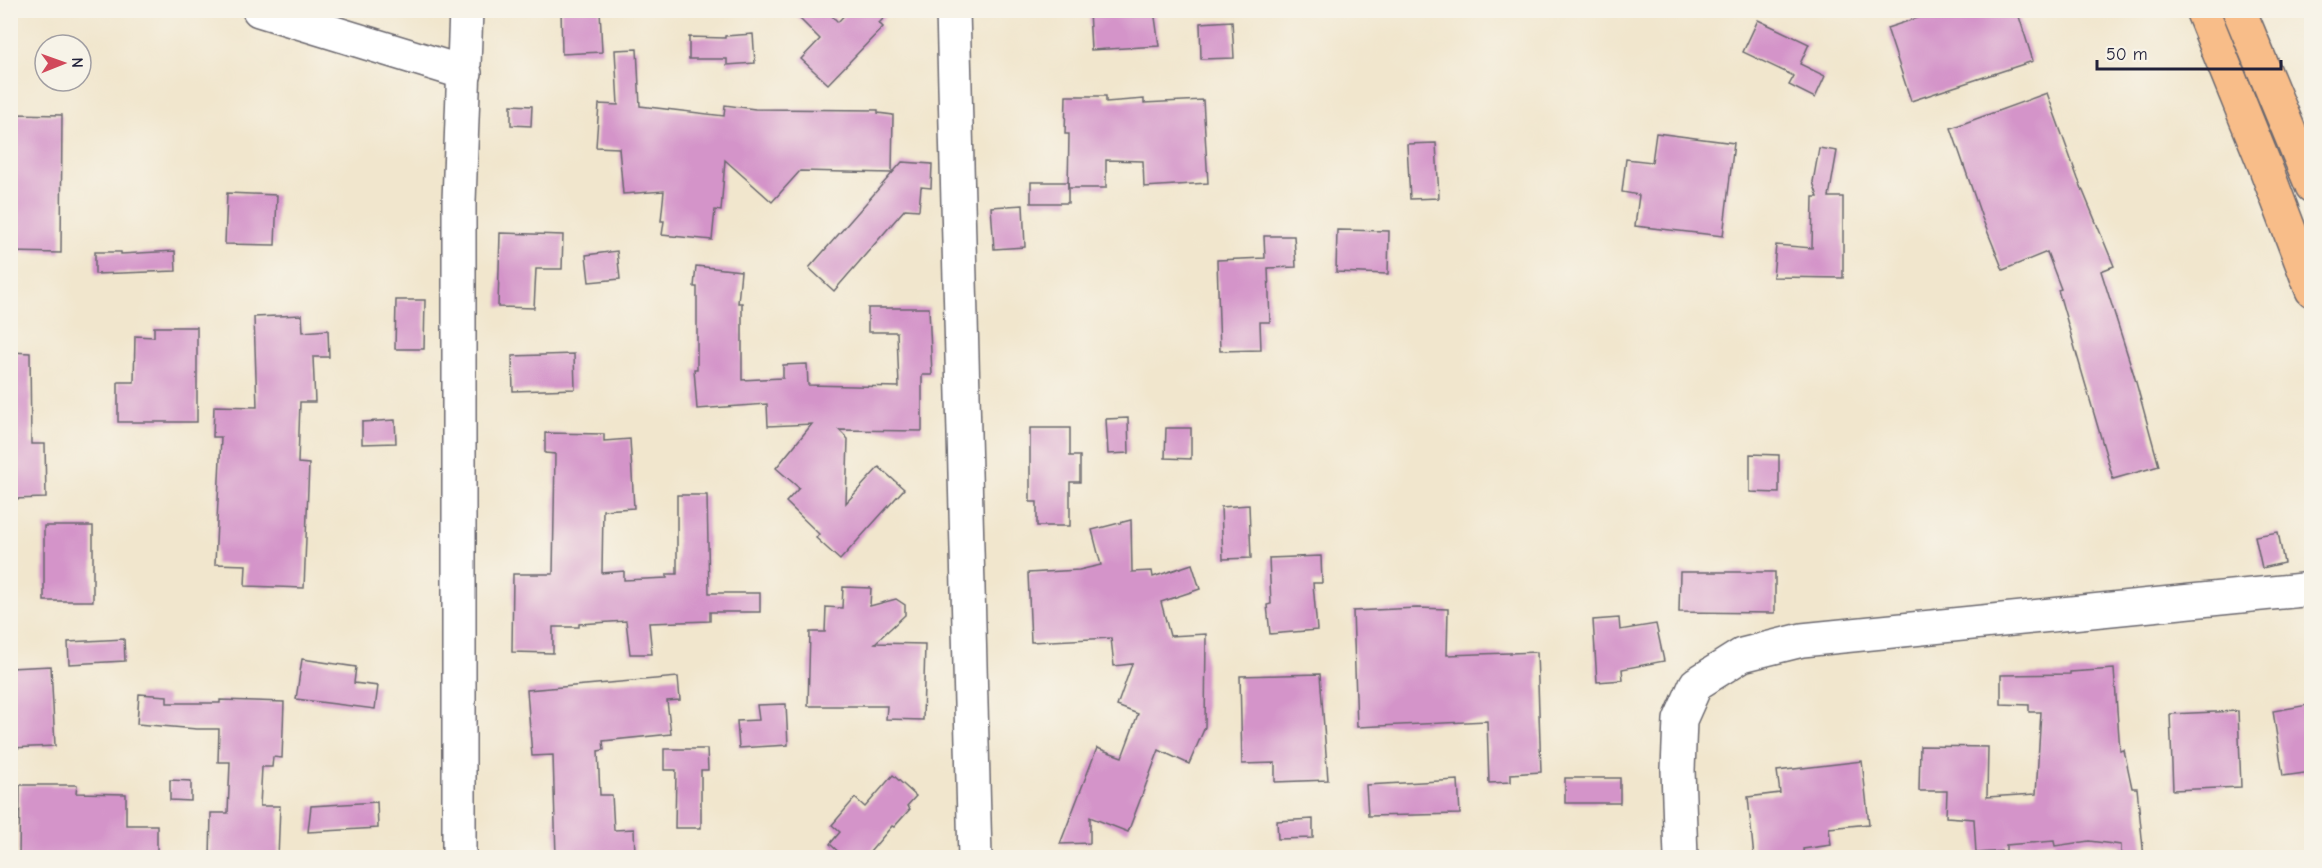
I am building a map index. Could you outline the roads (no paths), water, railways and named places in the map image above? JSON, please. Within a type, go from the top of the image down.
[{"type":"highway","points":[[2202,10],[2312,290]]},
{"type":"highway","points":[[2239,10],[2312,186]]},
{"type":"street","points":[[259,10],[465,73]]},
{"type":"street","points":[[459,858],[459,201],[466,10]]},
{"type":"street","points":[[954,10],[975,858]]},
{"type":"street","points":[[1681,858],[1678,770],[1680,720],[1696,684],[1742,655],[1802,640],[2312,590]]}]
